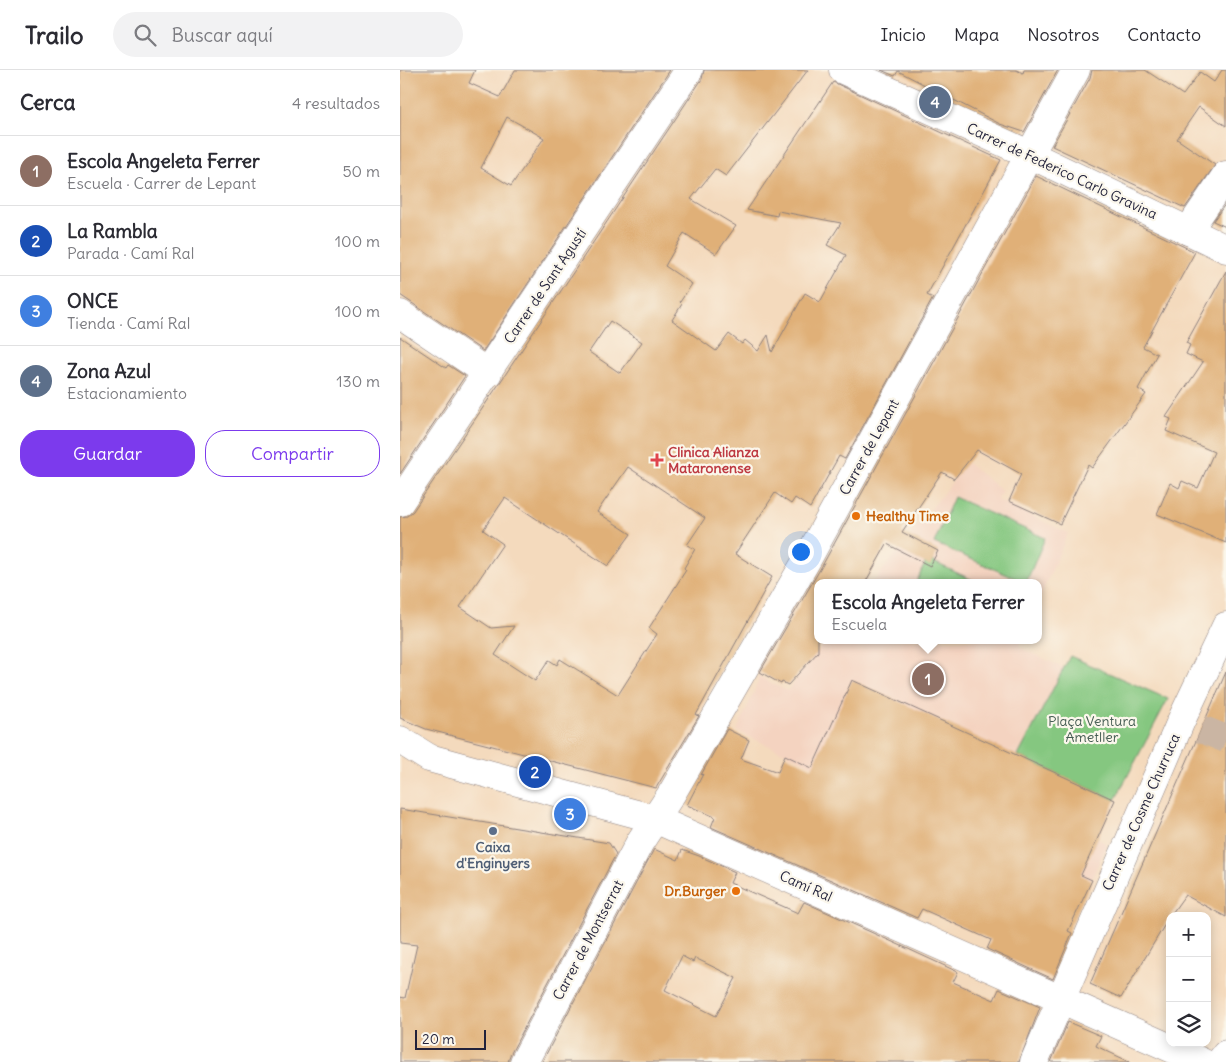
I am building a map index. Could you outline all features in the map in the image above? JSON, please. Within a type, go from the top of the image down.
[{"type":"street","name":"Carrer de Sant Agustí","points":[[400,502],[689,70]]},
{"type":"street","name":"Carrer de Federico Carlo Gravina","points":[[843,70],[1031,155],[1226,249]]},
{"type":"street","name":"Carrer de Lepant","points":[[655,819],[808,558],[1076,70]]},
{"type":"street","points":[[1188,231],[1226,175]]},
{"type":"street","points":[[400,314],[488,372]]},
{"type":"street","name":"Carrer de Cosme Churruca","points":[[1034,1062],[1059,999],[1191,725],[1226,626]]},
{"type":"street","name":"Camí Ral","points":[[402,749],[655,819],[1202,1062]]},
{"type":"street","name":"Carrer de Montserrat","points":[[524,1062],[640,842],[655,819]]},
{"type":"street","points":[[1220,1062],[1226,1054]]},
{"type":"shaded area","points":[[967,463],[1002,491],[997,500],[1068,533],[1042,593],[1042,579],[876,579]]},
{"type":"shaded area","points":[[824,644],[1020,644],[1019,647],[1064,668],[1018,755],[1115,800],[1098,838],[1107,845],[1086,891],[737,731],[758,682],[758,676],[787,691]]},
{"type":"green space","points":[[954,497],[1045,538],[1028,579],[1017,579],[934,543]]},
{"type":"green space","points":[[927,559],[970,579],[918,579]]},
{"type":"green space","name":"Plaça Ventura Ametller","points":[[1070,656],[1168,699],[1115,800],[1018,756]]},
{"type":"building","points":[[400,70],[475,70],[469,83],[500,97],[515,70],[670,70],[483,351],[400,295]],"holes":[[[507,117],[544,138],[511,186],[481,168]]]},
{"type":"building","points":[[704,70],[808,70],[726,176],[715,169],[691,199],[736,226],[716,254],[684,233],[665,266],[692,284],[680,302],[682,304],[672,320],[716,351],[729,334],[742,344],[745,340],[758,351],[768,335],[772,352],[805,293],[820,302],[846,255],[827,245],[841,223],[778,211],[777,216],[747,210],[833,82],[1001,160],[927,295],[933,298],[845,459],[839,456],[810,508],[795,498],[791,504],[775,493],[735,554],[772,577],[696,715],[699,716],[656,788],[426,729],[400,718],[400,517],[407,516],[413,511],[702,79]],"holes":[[[610,321],[642,342],[620,373],[589,352]],[[628,467],[705,518],[687,545],[695,549],[684,568],[686,570],[649,628],[657,634],[618,695],[560,659],[557,665],[549,660],[535,681],[495,655],[514,626],[491,628],[460,607],[503,544],[483,530],[505,498],[608,566],[631,534],[597,512]]]},
{"type":"building","points":[[881,70],[1016,70],[1023,73],[1024,70],[1058,70],[1024,132],[1000,124],[898,71],[895,76]]},
{"type":"building","points":[[1092,70],[1145,70],[1183,95],[1200,72],[1214,82],[1222,70],[1226,70],[1226,126],[1199,107],[1177,139],[1215,165],[1185,208],[1052,146],[1090,78]]},
{"type":"building","points":[[1036,176],[1195,252],[1143,347],[1157,354],[1138,389],[1146,394],[1092,468],[1088,465],[1060,524],[1009,501],[1021,474],[977,450],[954,479],[942,472],[902,532],[938,551],[930,566],[887,544],[867,579],[814,579]]},
{"type":"building","points":[[1226,203],[1226,227],[1213,221]]},
{"type":"building","points":[[1226,271],[1226,543],[1157,514],[1170,483],[1179,488],[1182,481],[1198,488],[1214,452],[1166,431],[1171,419],[1166,417],[1203,362],[1186,354],[1190,345],[1186,343]]},
{"type":"building","points":[[400,337],[446,368],[448,365],[465,376],[400,474]]},
{"type":"building","points":[[814,580],[814,644],[818,644],[818,652],[788,685],[782,682],[781,684],[760,672]]},
{"type":"building","points":[[1226,672],[1226,917],[1185,895],[1173,912],[1166,912],[1166,923],[1121,998],[1090,984]]},
{"type":"building","points":[[852,680],[1115,800],[1081,875],[1092,880],[1068,931],[1072,933],[1053,979],[987,949],[991,940],[922,909],[917,918],[711,827],[715,817],[687,805],[703,774],[701,775],[727,729],[749,740],[741,759],[778,772],[785,755],[812,768]]},
{"type":"building","points":[[400,809],[609,843],[616,854],[508,1062],[400,1062],[400,997],[405,998],[417,945],[400,943]]},
{"type":"building","points":[[654,849],[678,860],[682,850],[735,872],[730,883],[798,913],[804,902],[958,972],[953,982],[994,1000],[999,989],[1040,1007],[1019,1062],[542,1062]],"holes":[[[682,956],[693,962],[695,958],[736,978],[716,1016],[665,990]]]},
{"type":"building","points":[[1068,1022],[1101,1036],[1096,1046],[1130,1062],[1051,1062]]},
{"type":"tunnel","points":[[1201,729],[1226,739]]},
{"type":"place","name":"Zona Azul","points":[[935,102]]},
{"type":"place","name":"Clinica Alianza Mataronense","points":[[657,460]]},
{"type":"place","name":"Healthy Time","points":[[856,516]]},
{"type":"place","name":"Escola Angeleta Ferrer","points":[[928,679]]},
{"type":"place","name":"La Rambla","points":[[535,772]]},
{"type":"place","name":"ONCE","points":[[570,814]]},
{"type":"place","name":"Caixa d'Enginyers","points":[[493,831]]},
{"type":"place","name":"Dr.Burger","points":[[736,891]]}]
